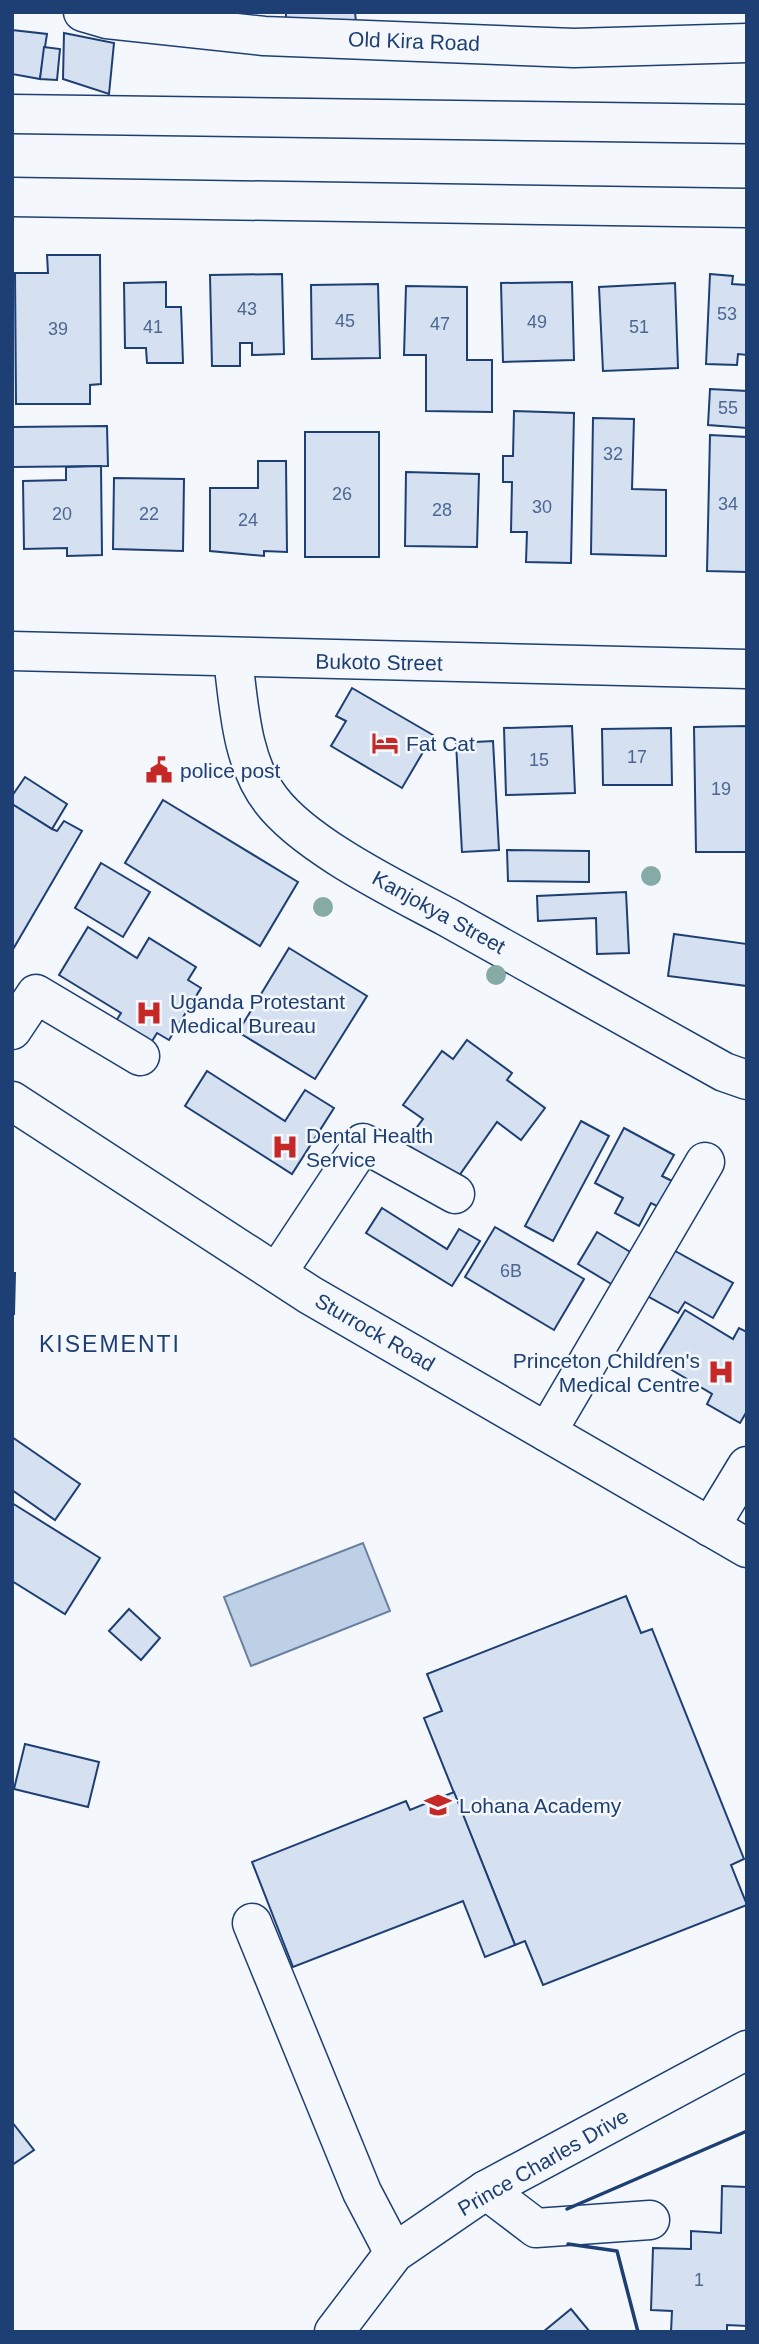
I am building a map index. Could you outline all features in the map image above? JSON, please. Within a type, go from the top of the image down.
[{"type":"street","name":"Old Kira Road","points":[[83,12],[107,19],[264,36],[574,48],[747,43]]},
{"type":"street","points":[[12,114],[747,124]]},
{"type":"street","points":[[12,197],[747,208]]},
{"type":"street","name":"Bukoto Street","points":[[12,651],[233,659],[747,669]]},
{"type":"street","name":"Kanjokya Street","points":[[233,659],[241,717],[254,771],[272,801],[309,835],[407,895],[724,1072],[747,1080]]},
{"type":"street","points":[[12,1030],[36,994],[140,1056]]},
{"type":"street","name":"Sturrock Road","points":[[12,1101],[277,1273],[747,1548]]},
{"type":"street","points":[[277,1273],[363,1143],[455,1194]]},
{"type":"street","points":[[547,1432],[705,1162]]},
{"type":"street","points":[[710,1527],[747,1466]]},
{"type":"street","points":[[253,1923],[362,2192],[394,2253]]},
{"type":"street","name":"Prince Charles Drive","points":[[334,2332],[394,2253],[486,2190],[747,2050]]},
{"type":"street","points":[[486,2190],[536,2228],[650,2220]]},
{"type":"water","points":[[363,1543],[390,1611],[251,1666],[224,1597]]},
{"type":"building","points":[[286,12],[355,12],[357,33],[286,27]]},
{"type":"building","points":[[12,30],[47,34],[40,79],[12,74]]},
{"type":"building","points":[[64,33],[114,43],[109,94],[63,79]]},
{"type":"building","points":[[44,47],[60,49],[57,80],[40,79]]},
{"type":"building","points":[[47,255],[100,255],[101,384],[90,385],[90,404],[16,404],[15,273],[48,273]]},
{"type":"building","points":[[282,274],[284,354],[252,355],[252,343],[240,343],[240,366],[212,366],[210,275]]},
{"type":"building","points":[[710,274],[733,276],[732,284],[747,285],[747,355],[738,354],[737,365],[706,364]]},
{"type":"building","points":[[166,282],[166,307],[181,307],[183,363],[147,363],[146,348],[125,348],[124,283]]},
{"type":"building","points":[[572,282],[574,360],[503,362],[501,283]]},
{"type":"building","points":[[675,283],[678,368],[603,371],[599,287]]},
{"type":"building","points":[[378,284],[380,358],[312,359],[311,285]]},
{"type":"building","points":[[406,286],[467,287],[467,360],[492,360],[492,412],[426,411],[426,355],[404,355]]},
{"type":"building","points":[[710,389],[747,391],[747,428],[708,425]]},
{"type":"building","points":[[514,411],[574,413],[571,563],[526,562],[527,532],[511,532],[512,482],[503,482],[503,456],[513,456]]},
{"type":"building","points":[[593,418],[634,419],[632,489],[666,490],[666,556],[591,554]]},
{"type":"building","points":[[107,426],[108,466],[12,467],[12,427]]},
{"type":"building","points":[[305,432],[379,432],[379,557],[305,557]]},
{"type":"building","points":[[710,435],[747,437],[747,572],[707,571]]},
{"type":"building","points":[[258,461],[286,461],[287,552],[264,551],[264,556],[210,551],[210,488],[258,488]]},
{"type":"building","points":[[101,466],[102,555],[67,556],[67,548],[24,549],[23,481],[66,480],[66,467]]},
{"type":"building","points":[[406,472],[479,474],[477,547],[405,546]]},
{"type":"building","points":[[114,478],[184,479],[183,551],[113,549]]},
{"type":"building","points":[[352,688],[433,735],[402,788],[331,746],[346,721],[336,716]]},
{"type":"building","points":[[572,726],[575,793],[506,795],[504,728]]},
{"type":"building","points":[[747,726],[747,852],[696,852],[694,727]]},
{"type":"building","points":[[671,728],[672,785],[603,785],[602,729]]},
{"type":"building","points":[[493,741],[499,850],[462,852],[456,743]]},
{"type":"building","points":[[25,777],[67,804],[52,829],[12,804],[12,796]]},
{"type":"building","points":[[163,800],[298,882],[260,946],[125,863]]},
{"type":"building","points":[[12,804],[57,831],[64,821],[82,831],[12,951]]},
{"type":"building","points":[[507,850],[589,851],[589,882],[508,881]]},
{"type":"building","points":[[101,863],[150,892],[123,937],[75,908]]},
{"type":"building","points":[[626,892],[629,953],[597,954],[596,918],[538,921],[537,896]]},
{"type":"building","points":[[88,927],[137,958],[149,938],[196,967],[188,980],[201,988],[169,1040],[157,1033],[146,1051],[111,1029],[121,1013],[59,975]]},
{"type":"building","points":[[674,934],[747,944],[747,986],[668,976]]},
{"type":"building","points":[[289,948],[367,996],[315,1079],[238,1032]]},
{"type":"building","points":[[467,1040],[512,1073],[507,1080],[545,1108],[521,1140],[497,1122],[456,1180],[405,1143],[423,1119],[403,1105],[442,1051],[453,1059]]},
{"type":"building","points":[[207,1071],[285,1121],[305,1090],[334,1108],[292,1174],[185,1106]]},
{"type":"building","points":[[581,1121],[609,1136],[553,1241],[525,1226]]},
{"type":"building","points":[[624,1128],[674,1155],[662,1176],[674,1182],[661,1208],[651,1203],[639,1226],[615,1213],[623,1198],[595,1183]]},
{"type":"building","points":[[382,1208],[447,1249],[459,1229],[480,1241],[452,1286],[366,1233]]},
{"type":"building","points":[[495,1227],[584,1279],[554,1330],[465,1277]]},
{"type":"building","points":[[597,1232],[637,1256],[618,1288],[578,1264]]},
{"type":"building","points":[[668,1247],[733,1283],[713,1318],[685,1302],[678,1313],[642,1293]]},
{"type":"building","points":[[12,1273],[15,1273],[14,1314],[12,1314]]},
{"type":"building","points":[[685,1310],[733,1339],[739,1328],[747,1332],[747,1411],[740,1423],[707,1404],[712,1394],[655,1360]]},
{"type":"building","points":[[12,1437],[80,1484],[55,1520],[12,1490]]},
{"type":"building","points":[[12,1503],[100,1558],[65,1614],[12,1581]]},
{"type":"building","points":[[626,1596],[641,1633],[652,1629],[744,1859],[731,1865],[747,1905],[543,1985],[525,1941],[515,1945],[424,1718],[442,1711],[427,1674]]},
{"type":"building","points":[[129,1609],[160,1638],[141,1660],[109,1631]]},
{"type":"building","points":[[25,1744],[99,1762],[88,1807],[14,1789]]},
{"type":"building","points":[[454,1792],[515,1945],[485,1957],[463,1901],[293,1967],[252,1862],[406,1801],[410,1810]]},
{"type":"building","points":[[12,2122],[34,2150],[12,2165]]},
{"type":"building","points":[[722,2186],[747,2187],[747,2326],[727,2325],[727,2332],[671,2332],[672,2311],[651,2310],[653,2248],[691,2249],[691,2231],[721,2233]]},
{"type":"building","points":[[571,2309],[590,2332],[543,2332]]},
{"type":"wall","points":[[567,2209],[747,2131]]},
{"type":"wall","points":[[568,2244],[617,2251],[638,2332]]},
{"type":"place","name":"Fat Cat","points":[[385,743]]},
{"type":"place","name":"police post","points":[[159,770]]},
{"type":"place","name":"Uganda Protestant Medical Bureau","points":[[149,1013]]},
{"type":"place","name":"Dental Health Service","points":[[285,1147]]},
{"type":"place","name":"Princeton Children's Medical Centre","points":[[721,1372]]},
{"type":"place","name":"Lohana Academy","points":[[438,1805]]},
{"type":"district","name":"KISEMENTI","points":[[110,1344]]}]
